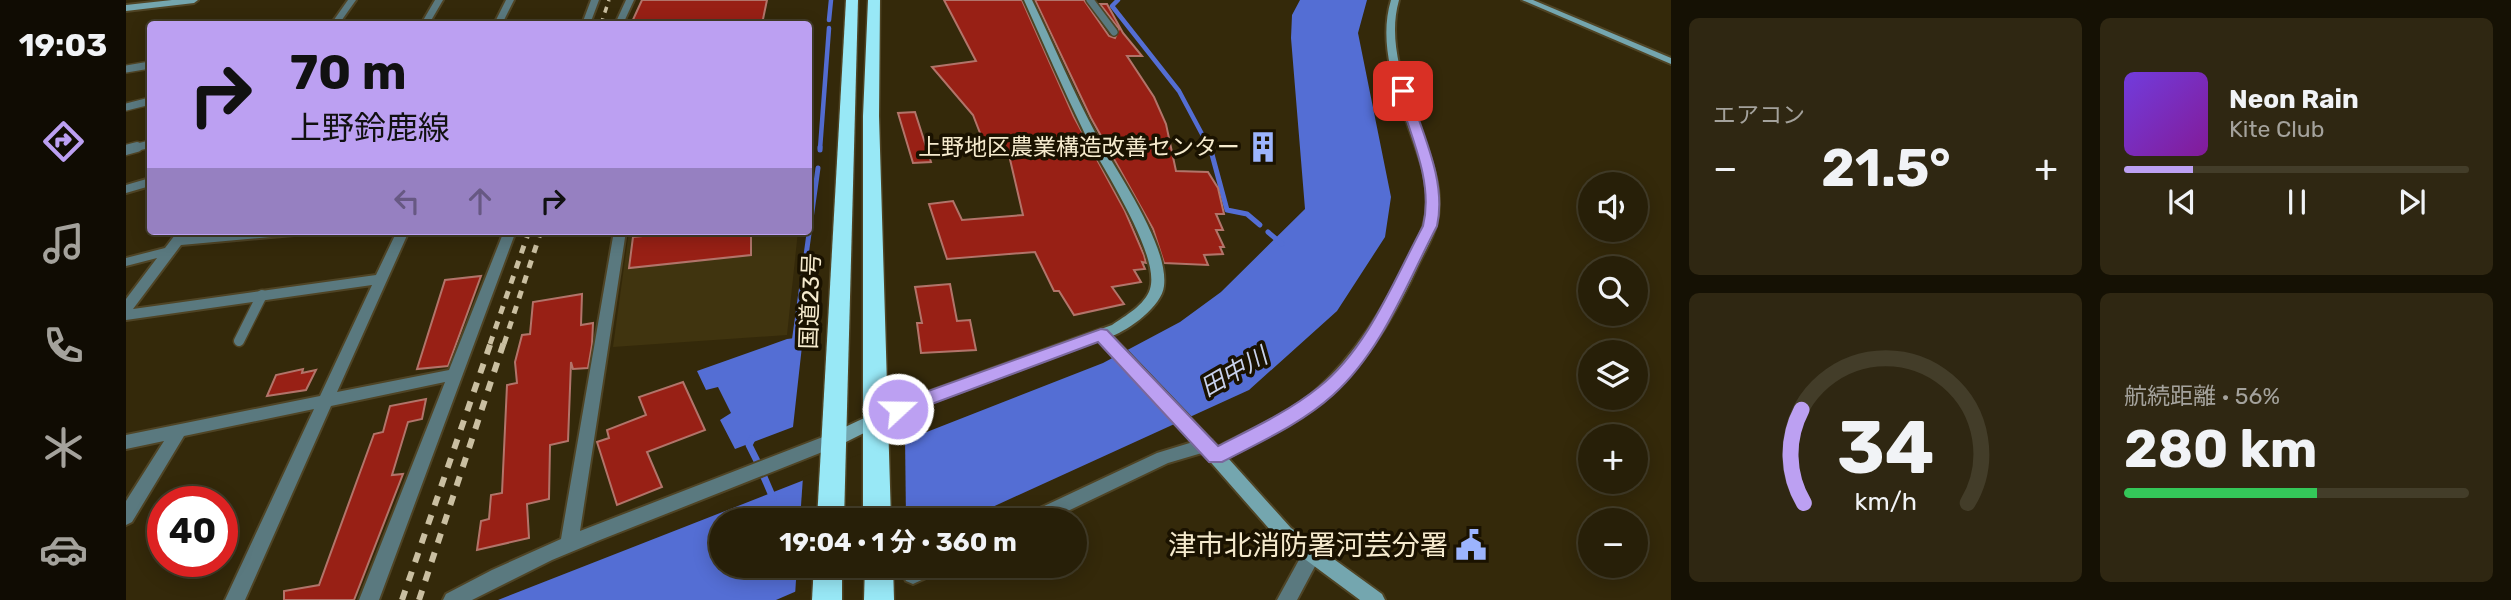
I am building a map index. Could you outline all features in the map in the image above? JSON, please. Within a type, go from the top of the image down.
[{"type":"highway","name":"国道23号","points":[[830,508],[852,0]]},
{"type":"highway","points":[[874,0],[871,116],[877,508]]},
{"type":"highway","points":[[827,600],[828,578]]},
{"type":"street","points":[[127,9],[194,0]]},
{"type":"street","points":[[337,21],[352,0]]},
{"type":"street","points":[[427,21],[439,0]]},
{"type":"street","points":[[500,21],[510,0]]},
{"type":"street","points":[[587,21],[595,0]]},
{"type":"street","points":[[620,21],[630,0]]},
{"type":"street","points":[[453,600],[490,579],[569,545],[833,445],[1117,329],[1142,310],[1157,290],[1158,271],[1136,213],[1091,135],[1028,0]]},
{"type":"street","points":[[1057,508],[1163,458],[1207,446],[1297,413],[1328,390],[1366,346],[1430,226],[1434,208],[1433,189],[1403,91],[1388,26],[1395,0]]},
{"type":"street","points":[[1526,0],[1671,61]]},
{"type":"street","points":[[126,189],[147,183]]},
{"type":"street","points":[[126,262],[176,241],[247,235]]},
{"type":"street","points":[[235,600],[401,235]]},
{"type":"street","points":[[369,600],[508,235]]},
{"type":"street","points":[[569,545],[619,235]]},
{"type":"street","points":[[126,309],[176,241]]},
{"type":"street","points":[[126,316],[382,279]]},
{"type":"street","points":[[1101,334],[1207,446],[1285,534],[1375,600]]},
{"type":"street","points":[[126,442],[456,374]]},
{"type":"street","points":[[126,517],[179,431]]},
{"type":"street","points":[[1287,600],[1312,555]]},
{"type":"lane","points":[[1090,0],[1114,32]]},
{"type":"lane","points":[[126,69],[147,66]]},
{"type":"lane","points":[[126,107],[147,102]]},
{"type":"lane","points":[[126,150],[147,145]]},
{"type":"lane","points":[[239,341],[262,295]]},
{"type":"shaded area","points":[[628,235],[798,235],[787,335],[613,347]]},
{"type":"water","name":"田中川","points":[[1300,0],[1367,0],[1358,33],[1391,197],[1385,237],[1337,311],[1249,390],[990,508],[733,508],[1103,363],[1180,322],[1221,292],[1305,209],[1291,38],[1292,15]]},
{"type":"water","points":[[803,337],[793,427],[735,449],[720,420],[731,413],[718,387],[706,390],[697,371],[787,339]]},
{"type":"water","points":[[709,517],[709,578],[827,578],[776,600],[498,600]]},
{"type":"pier","points":[[905,436],[906,508],[801,508],[803,477]]},
{"type":"pier","points":[[796,578],[833,578],[795,596]]},
{"type":"building","points":[[642,0],[767,0],[763,21],[632,21]]},
{"type":"building","points":[[944,0],[1022,0],[1074,117],[1125,211],[1144,255],[1146,263],[1142,262],[1145,269],[1134,270],[1141,282],[1112,287],[1124,304],[1074,315],[1059,291],[1054,291],[1035,252],[947,259],[929,204],[953,201],[962,220],[1023,215],[1009,155],[989,156],[973,115],[932,67],[976,61]]},
{"type":"building","points":[[1035,0],[1084,0],[1109,36],[1115,38],[1119,29],[1100,4],[1107,4],[1123,33],[1142,56],[1127,56],[1154,97],[1166,124],[1176,171],[1208,172],[1218,188],[1224,214],[1216,214],[1223,230],[1216,230],[1224,247],[1220,247],[1223,254],[1204,255],[1208,265],[1164,263],[1153,229],[1091,118]]},
{"type":"building","points":[[915,112],[931,162],[913,163],[898,113]]},
{"type":"building","points":[[751,235],[751,255],[629,268],[633,237]]},
{"type":"building","points":[[481,276],[448,366],[417,369],[445,280]]},
{"type":"building","points":[[950,284],[957,321],[970,320],[976,350],[921,353],[917,323],[922,323],[915,287]]},
{"type":"building","points":[[582,294],[581,325],[593,323],[592,345],[588,368],[573,369],[571,362],[568,441],[550,445],[549,499],[527,504],[529,538],[477,550],[481,521],[489,519],[491,495],[502,493],[507,385],[517,383],[515,362],[522,335],[530,334],[533,302]]},
{"type":"building","points":[[303,369],[302,373],[316,370],[306,390],[267,396],[276,375]]},
{"type":"building","points":[[683,382],[705,430],[647,452],[662,487],[617,505],[597,442],[609,438],[607,430],[646,415],[639,397]]},
{"type":"building","points":[[426,399],[422,419],[408,422],[392,475],[403,474],[354,600],[284,600],[284,591],[319,585],[374,434],[383,432],[390,406]]},
{"type":"waterway","points":[[829,20],[831,0]]},
{"type":"waterway","points":[[1118,0],[1112,6],[1179,91],[1210,149]]},
{"type":"waterway","points":[[820,149],[829,28]]},
{"type":"waterway","points":[[1210,147],[1227,210],[1247,214],[1260,225]]},
{"type":"waterway","points":[[812,212],[818,168]]},
{"type":"waterway","points":[[1268,232],[1282,244]]},
{"type":"waterway","points":[[794,343],[809,235]]},
{"type":"waterway","points":[[752,439],[749,445],[758,463]]},
{"type":"waterway","points":[[764,477],[773,498]]},
{"type":"railway","points":[[602,21],[609,0]]},
{"type":"railway","points":[[490,344],[528,235]]},
{"type":"railway","points":[[504,344],[540,235]]},
{"type":"railway","points":[[402,600],[491,342]]},
{"type":"railway","points":[[419,600],[504,342]]},
{"type":"place","name":"上野地区農業構造改善センター","points":[[1263,147]]},
{"type":"place","name":"津市北消防署河芸分署","points":[[1471,545]]},
{"type":"route","points":[[898,409],[1101,334],[1216,456],[1297,413],[1328,390],[1366,346],[1430,226],[1434,208],[1433,189],[1403,91]]}]
